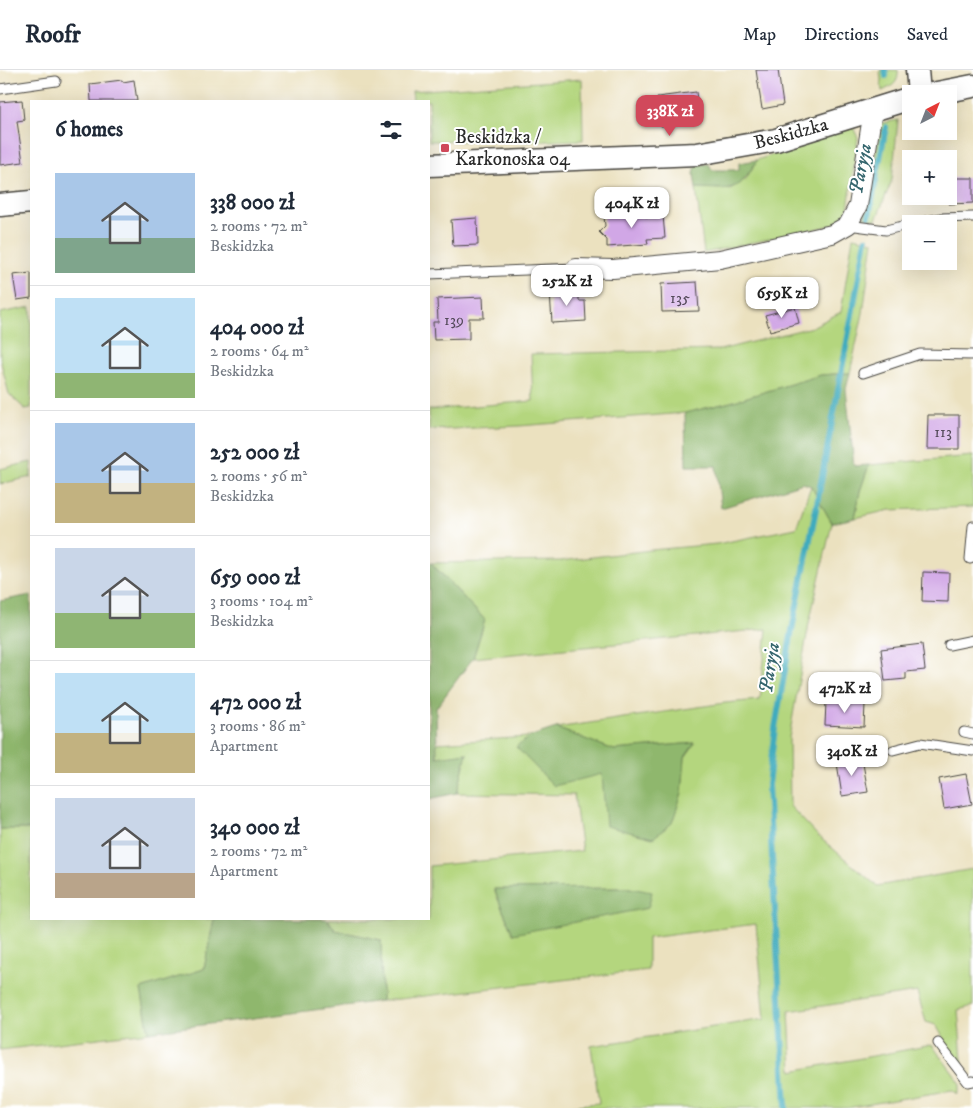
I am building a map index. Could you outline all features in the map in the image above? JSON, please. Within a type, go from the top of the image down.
[{"type":"street","points":[[917,70],[918,85]]},
{"type":"street","points":[[958,89],[973,86]]},
{"type":"street","name":"Beskidzka","points":[[430,165],[697,154],[776,140],[902,101]]},
{"type":"street","points":[[576,268],[613,268],[720,259],[832,234],[848,226],[858,206],[873,110]]},
{"type":"street","points":[[0,205],[30,202]]},
{"type":"lane","points":[[0,89],[56,81]]},
{"type":"lane","points":[[957,217],[973,217]]},
{"type":"lane","points":[[848,226],[886,230],[902,226]]},
{"type":"lane","points":[[430,274],[576,268]]},
{"type":"lane","points":[[863,374],[920,354],[973,355]]},
{"type":"lane","points":[[970,559],[973,526]]},
{"type":"lane","points":[[949,645],[973,640]]},
{"type":"lane","points":[[892,750],[920,743],[973,751]]},
{"type":"lane","points":[[938,1043],[968,1082],[973,1081]]},
{"type":"green space","points":[[880,70],[898,70],[895,84],[882,91]]},
{"type":"green space","points":[[582,79],[583,140],[521,142],[430,141],[430,100],[413,100],[412,91]]},
{"type":"green space","points":[[898,120],[892,180],[876,220],[864,218],[881,123]]},
{"type":"green space","points":[[853,127],[858,138],[848,209],[838,224],[704,253],[696,188],[730,189],[746,179],[757,160]]},
{"type":"green space","points":[[757,160],[744,179],[733,187],[726,189],[696,188],[694,174],[696,165],[709,164],[712,170],[739,170],[739,163]]},
{"type":"green space","points":[[853,237],[873,241],[863,313],[850,373],[821,375],[731,402],[685,413],[519,426],[430,430],[430,410],[533,401],[531,354],[720,350],[812,327],[841,312]]},
{"type":"green space","points":[[30,307],[30,408],[25,409],[9,394],[0,359],[0,313]]},
{"type":"green space","points":[[850,373],[846,389],[854,466],[869,465],[860,491],[855,518],[832,523],[811,486],[803,483],[721,508],[716,466],[686,466],[685,413],[731,402],[821,375]]},
{"type":"green space","points":[[973,456],[973,507],[890,510],[855,518],[860,491],[869,465]]},
{"type":"green space","points":[[30,462],[30,477],[0,484],[0,469]]},
{"type":"green space","points":[[811,486],[832,523],[809,623],[789,738],[790,806],[818,836],[877,886],[973,869],[973,1006],[958,1010],[963,1072],[936,1025],[926,1022],[917,992],[789,1011],[792,1071],[932,1045],[961,1084],[958,1094],[952,1090],[847,1108],[545,1108],[599,1103],[591,1046],[765,1019],[756,924],[648,938],[648,970],[382,1001],[381,940],[335,930],[329,920],[430,920],[430,866],[582,851],[574,795],[457,793],[467,753],[437,758],[436,743],[529,737],[516,747],[602,774],[682,793],[685,757],[695,743],[614,750],[556,728],[725,703],[760,700],[767,629],[473,658],[485,620],[431,563],[560,561],[717,544],[796,528]],"holes":[[[630,888],[513,934],[494,889]]]},
{"type":"green space","points":[[430,563],[485,620],[473,658],[436,708],[437,757],[467,753],[457,793],[430,799]]},
{"type":"green space","points":[[30,595],[30,829],[0,829],[0,601]]},
{"type":"green space","points":[[556,728],[614,750],[695,743],[685,757],[682,793],[672,823],[653,838],[606,826],[602,774],[554,786],[516,747],[529,737]]},
{"type":"green space","points":[[0,829],[30,829],[30,920],[214,920],[204,969],[141,989],[149,1032],[0,1050]]},
{"type":"green space","points":[[630,888],[652,892],[648,908],[513,934],[494,889]]},
{"type":"green space","points":[[214,920],[328,920],[335,930],[381,940],[382,1001],[149,1032],[141,989],[204,969]]},
{"type":"building","points":[[756,70],[778,70],[783,105],[762,109]]},
{"type":"building","points":[[134,80],[137,100],[91,100],[90,84]]},
{"type":"building","points":[[696,92],[700,122],[661,126],[657,97]]},
{"type":"building","points":[[22,100],[24,120],[17,121],[23,162],[0,165],[0,102]]},
{"type":"building","points":[[957,178],[973,178],[973,203],[957,204]]},
{"type":"building","points":[[645,213],[646,217],[663,215],[665,238],[647,239],[648,244],[607,247],[607,240],[599,232],[605,226],[604,216]]},
{"type":"building","points":[[477,218],[478,245],[453,246],[451,220]]},
{"type":"building","points":[[30,273],[30,298],[17,300],[13,275]]},
{"type":"building","points":[[697,282],[699,311],[662,312],[661,284]]},
{"type":"building","points":[[579,291],[579,301],[585,301],[586,321],[552,323],[550,292]]},
{"type":"building","points":[[483,297],[484,318],[469,318],[469,339],[434,340],[433,322],[438,322],[437,299]]},
{"type":"building","points":[[795,307],[799,323],[770,331],[765,315]]},
{"type":"building","points":[[928,415],[959,415],[959,449],[927,449]]},
{"type":"building","points":[[923,572],[949,573],[948,602],[922,601]]},
{"type":"building","points":[[922,644],[925,670],[906,672],[906,679],[885,681],[881,649]]},
{"type":"building","points":[[826,702],[865,704],[864,727],[825,725]]},
{"type":"building","points":[[862,758],[868,792],[842,796],[837,763]]},
{"type":"building","points":[[966,774],[972,804],[944,809],[939,779]]},
{"type":"waterway","name":"Paryja","points":[[885,70],[886,76]]},
{"type":"waterway","name":"Paryja","points":[[869,216],[886,127]]},
{"type":"waterway","name":"Paryja","points":[[786,1108],[768,785],[775,728],[792,630],[866,239]]},
{"type":"place","name":"Beskidzka / Karkonoska 04","points":[[445,148]]}]
